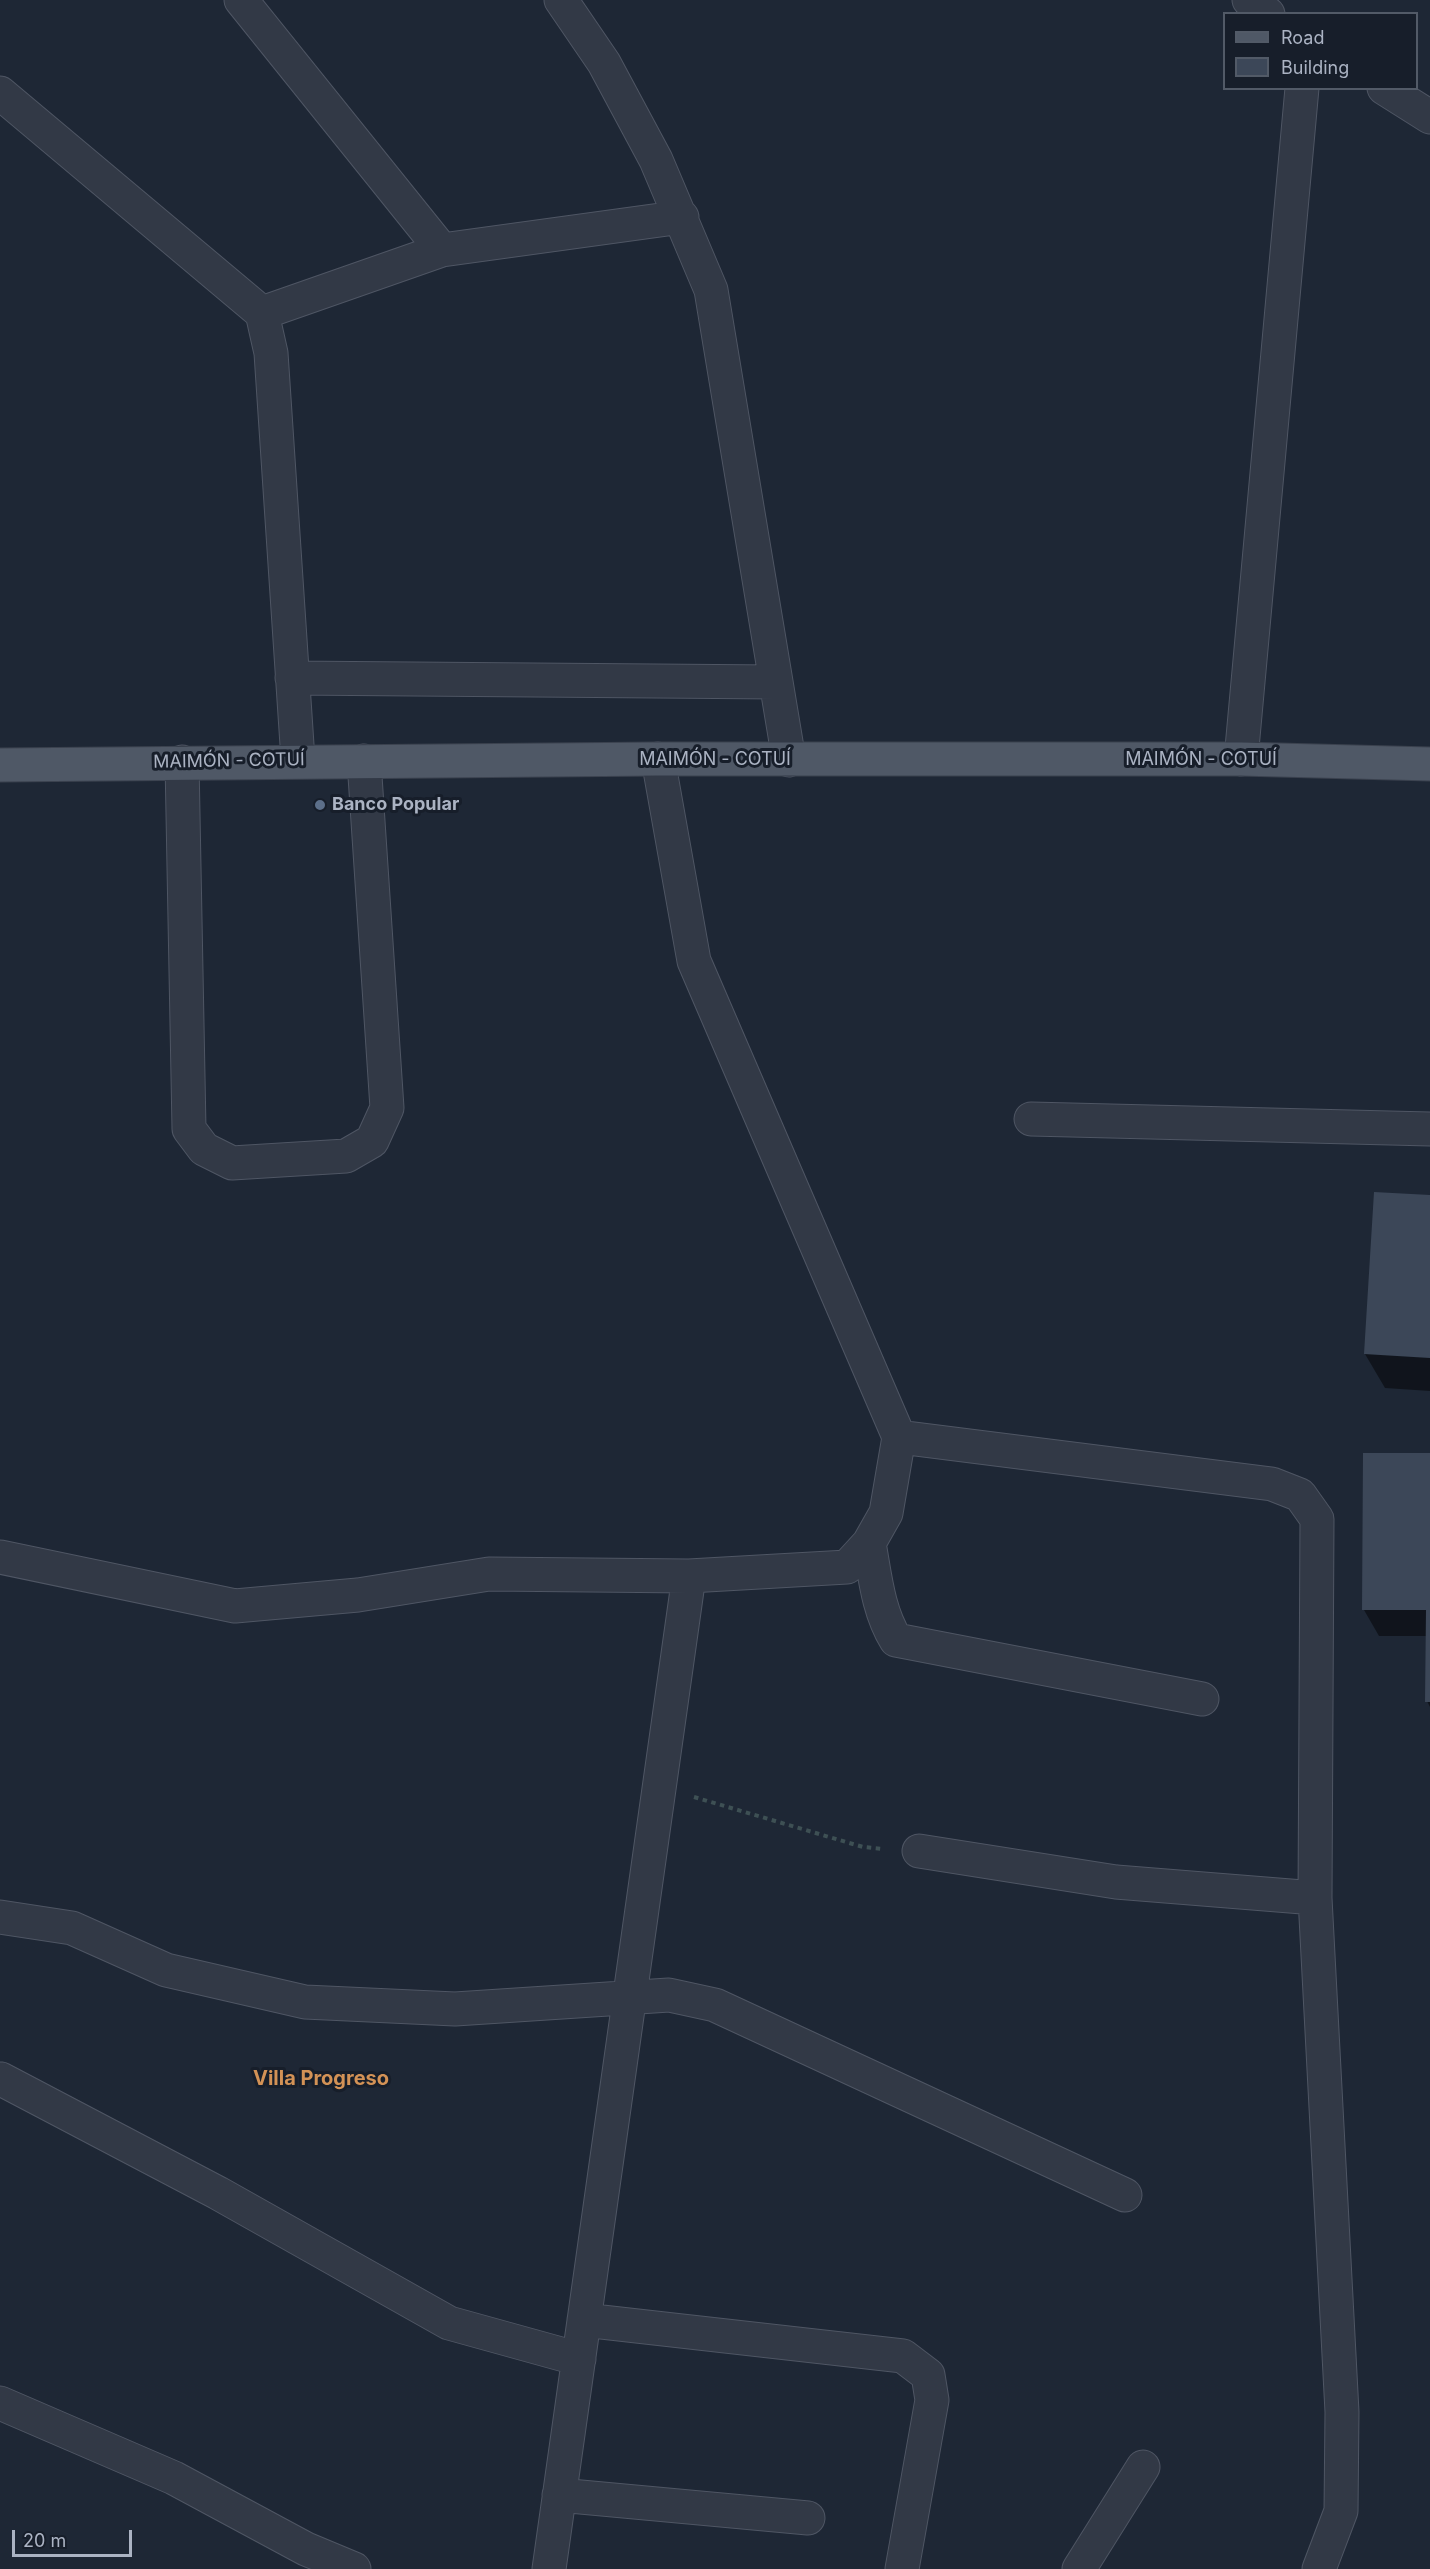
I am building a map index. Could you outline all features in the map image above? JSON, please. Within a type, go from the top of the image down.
[{"type":"main road","name":"MAIMÓN - COTUÍ","points":[[0,765],[298,760],[658,759],[1241,759],[1430,764]]},
{"type":"street","points":[[242,0],[442,250]]},
{"type":"street","points":[[561,0],[604,63],[656,160],[711,290],[789,760]]},
{"type":"street","points":[[1249,0],[1265,12]]},
{"type":"street","points":[[1241,759],[1302,90]]},
{"type":"street","points":[[1387,90],[1430,117]]},
{"type":"street","points":[[0,93],[262,313],[271,353],[298,760]]},
{"type":"street","points":[[262,313],[442,250],[682,218]]},
{"type":"street","points":[[292,678],[776,682]]},
{"type":"street","points":[[0,1557],[235,1606],[358,1595],[489,1574],[689,1576],[847,1567],[869,1543],[886,1513],[899,1437],[694,961],[658,759]]},
{"type":"street","points":[[182,762],[189,1130],[204,1149],[232,1163],[346,1156],[372,1141],[387,1108],[364,761]]},
{"type":"street","points":[[1031,1119],[1430,1129]]},
{"type":"street","points":[[899,1437],[1272,1484],[1300,1496],[1317,1518],[1315,1898],[1342,2412],[1341,2511],[1319,2569]]},
{"type":"street","points":[[869,1543],[882,1608],[888,1627],[896,1640],[1202,1699]]},
{"type":"street","points":[[549,2569],[689,1576]]},
{"type":"street","points":[[919,1851],[1116,1882],[1315,1898]]},
{"type":"street","points":[[0,1917],[72,1928],[166,1970],[305,2002],[455,2009],[669,1995],[715,2005],[1125,2195]]},
{"type":"street","points":[[0,2079],[218,2193],[449,2323],[579,2359]]},
{"type":"street","points":[[584,2320],[903,2356],[928,2375],[932,2400],[902,2569]]},
{"type":"street","points":[[0,2403],[174,2478],[306,2549],[354,2569]]},
{"type":"street","points":[[1079,2569],[1143,2467]]},
{"type":"street","points":[[559,2495],[808,2518]]},
{"type":"path","points":[[659,1787],[863,1847],[919,1851]]},
{"type":"building","points":[[1374,1192],[1430,1195],[1430,1358],[1364,1354]]},
{"type":"building","points":[[1363,1453],[1430,1453],[1430,1702],[1425,1702],[1426,1610],[1362,1610]]},
{"type":"place","name":"Banco Popular","points":[[320,805]]},
{"type":"district","name":"Villa Progreso","points":[[321,2079]]}]
